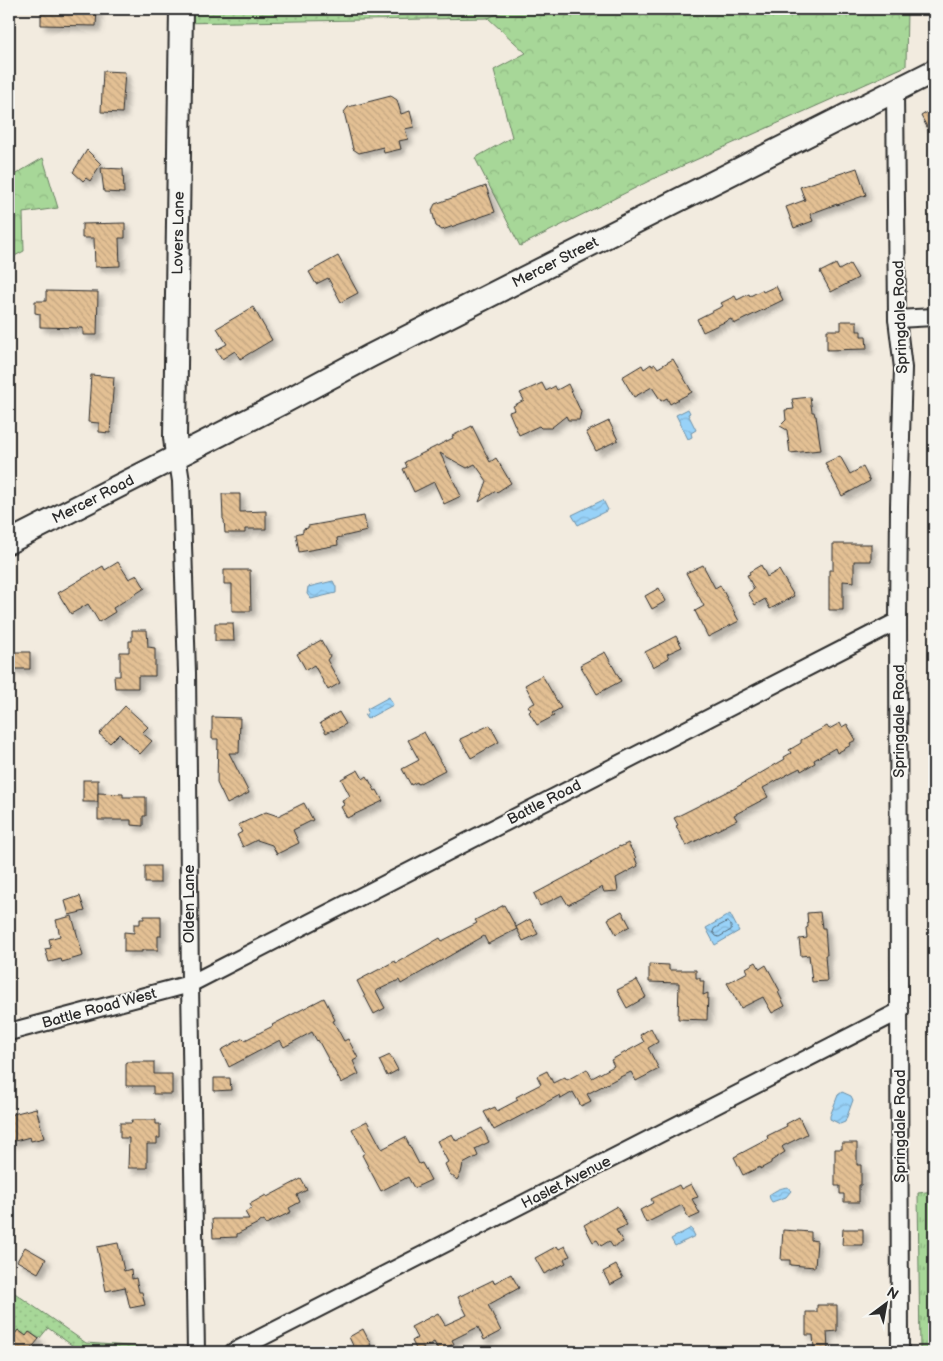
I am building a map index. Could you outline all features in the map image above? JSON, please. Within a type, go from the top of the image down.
[{"type":"main road","name":"Lovers Lane","points":[[177,456],[175,437],[181,9]]},
{"type":"main road","name":"Mercer Street","points":[[177,456],[934,71]]},
{"type":"main road","name":"Mercer Road","points":[[9,542],[177,456]]},
{"type":"street","name":"Springdale Road","points":[[895,91],[897,320],[903,368],[898,621],[900,1352]]},
{"type":"street","points":[[897,320],[934,317]]},
{"type":"street","name":"Olden Lane","points":[[177,456],[181,481],[188,683],[190,984],[196,1352]]},
{"type":"street","name":"Battle Road","points":[[190,984],[898,621]]},
{"type":"street","name":"Battle Road West","points":[[9,1032],[190,984]]},
{"type":"street","name":"Haslet Avenue","points":[[233,1352],[900,1011]]},
{"type":"green space","points":[[177,9],[507,9],[488,18],[177,23]]},
{"type":"green space","points":[[507,9],[907,9],[906,66],[653,179],[520,246],[475,158],[512,137],[494,70],[526,53],[488,18]]},
{"type":"green space","points":[[43,158],[58,208],[23,213],[24,251],[9,259],[9,178]]},
{"type":"green space","points":[[934,1191],[934,1352],[920,1352],[918,1193]]},
{"type":"green space","points":[[9,1289],[86,1343],[185,1350],[185,1352],[127,1352],[110,1349],[102,1352],[69,1352],[73,1346],[48,1328],[39,1339],[30,1332],[26,1336],[18,1330],[9,1342]]},
{"type":"water","points":[[688,409],[690,413],[688,414],[696,430],[691,433],[692,437],[688,439],[676,415]]},
{"type":"water","points":[[603,500],[608,510],[578,525],[572,515]]},
{"type":"water","points":[[333,581],[336,593],[311,599],[307,594],[308,587]]},
{"type":"water","points":[[389,697],[393,705],[367,719],[365,716],[368,712],[367,709]]},
{"type":"water","points":[[730,914],[739,931],[715,945],[706,928]]},
{"type":"water","points":[[842,1092],[851,1096],[853,1100],[845,1122],[840,1124],[830,1119],[830,1116],[838,1095]]},
{"type":"water","points":[[788,1187],[791,1191],[786,1197],[772,1202],[769,1195]]},
{"type":"water","points":[[691,1228],[695,1236],[675,1246],[671,1239]]},
{"type":"building","points":[[41,9],[97,9],[96,26],[41,25]]},
{"type":"building","points":[[103,71],[125,72],[122,113],[101,112]]},
{"type":"building","points":[[391,96],[397,100],[401,114],[410,111],[414,127],[405,129],[408,139],[399,141],[401,149],[384,153],[383,147],[359,153],[353,149],[344,112],[348,107]]},
{"type":"building","points":[[934,108],[934,140],[921,116]]},
{"type":"building","points":[[87,150],[101,164],[90,181],[86,178],[83,181],[73,172]]},
{"type":"building","points":[[101,168],[123,169],[124,193],[104,192]]},
{"type":"building","points":[[857,168],[866,195],[810,214],[813,221],[794,228],[786,207],[805,200],[800,187]]},
{"type":"building","points":[[486,186],[495,212],[442,230],[436,226],[432,210],[435,204]]},
{"type":"building","points":[[125,223],[125,238],[119,238],[120,266],[95,267],[94,238],[82,238],[82,224]]},
{"type":"building","points":[[338,256],[358,293],[341,302],[328,278],[316,284],[309,272]]},
{"type":"building","points":[[836,264],[839,270],[850,264],[858,278],[831,292],[820,272]]},
{"type":"building","points":[[776,286],[783,300],[734,324],[731,319],[703,332],[697,319],[723,306],[721,303],[735,296],[737,300],[749,294],[750,296]]},
{"type":"building","points":[[46,291],[98,292],[97,335],[83,335],[83,328],[40,327],[40,314],[35,313],[35,301],[46,301]]},
{"type":"building","points":[[253,307],[272,340],[240,359],[235,351],[222,359],[216,350],[227,344],[217,328]]},
{"type":"building","points":[[841,321],[857,321],[857,331],[861,331],[861,336],[866,336],[867,349],[827,350],[827,330],[841,330]]},
{"type":"building","points":[[673,359],[692,392],[670,404],[667,398],[661,401],[652,387],[634,397],[622,377],[642,365],[644,369],[651,364],[652,366],[655,364],[658,368]]},
{"type":"building","points":[[91,375],[114,377],[110,433],[99,432],[99,423],[88,422]]},
{"type":"building","points":[[542,383],[546,391],[555,386],[557,390],[568,384],[581,412],[579,420],[568,420],[566,416],[551,428],[541,428],[539,426],[519,435],[509,412],[515,410],[513,406],[524,400],[520,393]]},
{"type":"building","points":[[810,397],[812,412],[816,416],[821,450],[790,453],[787,430],[780,426],[786,420],[785,410],[794,409],[792,399]]},
{"type":"building","points":[[609,421],[618,440],[596,451],[586,432]]},
{"type":"building","points":[[472,426],[490,462],[496,458],[511,483],[479,502],[487,481],[475,464],[467,468],[440,453],[461,496],[444,504],[434,482],[414,492],[403,469],[407,467],[405,462],[453,438],[452,436]]},
{"type":"building","points":[[840,456],[850,474],[863,467],[870,481],[842,496],[825,463]]},
{"type":"building","points":[[222,494],[240,494],[240,512],[266,511],[266,529],[245,529],[245,533],[225,533]]},
{"type":"building","points":[[364,516],[367,531],[337,538],[338,545],[299,552],[296,534],[303,532],[303,529],[308,528],[308,526]]},
{"type":"building","points":[[833,544],[871,544],[871,561],[854,561],[854,582],[843,581],[843,610],[829,610],[829,570],[833,570]]},
{"type":"building","points":[[118,562],[129,579],[137,575],[145,588],[113,608],[115,612],[99,622],[88,604],[71,614],[58,593],[103,566],[105,570]]},
{"type":"building","points":[[703,565],[715,588],[720,585],[739,621],[708,637],[695,611],[704,606],[686,573]]},
{"type":"building","points":[[761,565],[767,577],[779,570],[794,596],[770,609],[765,599],[755,605],[748,593],[754,589],[747,575]]},
{"type":"building","points":[[224,570],[250,570],[251,611],[232,611],[232,584],[224,584]]},
{"type":"building","points":[[659,588],[666,601],[652,609],[645,596]]},
{"type":"building","points":[[215,623],[233,623],[234,641],[215,641]]},
{"type":"building","points":[[132,630],[147,630],[148,647],[155,648],[155,676],[138,676],[138,688],[115,688],[114,676],[120,676],[120,652],[129,652]]},
{"type":"building","points":[[676,636],[682,647],[667,654],[669,658],[653,667],[645,652]]},
{"type":"building","points":[[321,640],[330,656],[327,660],[340,683],[328,690],[314,665],[306,670],[297,654]]},
{"type":"building","points":[[30,652],[30,669],[9,669],[9,653]]},
{"type":"building","points":[[605,652],[621,681],[597,694],[580,665]]},
{"type":"building","points":[[542,675],[561,708],[552,713],[554,716],[537,725],[529,712],[531,710],[528,706],[535,703],[525,685]]},
{"type":"building","points":[[125,706],[148,727],[142,733],[152,741],[140,754],[119,734],[110,743],[99,734]]},
{"type":"building","points":[[339,712],[346,724],[326,733],[320,723]]},
{"type":"building","points":[[212,717],[240,718],[239,753],[229,753],[249,793],[227,804],[217,783],[218,739],[212,739]]},
{"type":"building","points":[[840,723],[842,727],[847,724],[856,740],[850,743],[851,745],[837,753],[835,748],[814,760],[815,763],[801,771],[800,768],[763,788],[768,797],[734,815],[737,820],[686,846],[674,818],[730,791],[785,759],[784,757],[791,753],[789,750],[801,743],[801,740],[827,726],[829,729]]},
{"type":"building","points":[[490,725],[499,742],[471,758],[460,739]]},
{"type":"building","points":[[424,732],[445,770],[418,784],[417,782],[411,785],[402,769],[419,760],[408,740]]},
{"type":"building","points":[[358,770],[363,779],[367,776],[383,801],[347,818],[341,807],[344,805],[342,800],[350,796],[341,779]]},
{"type":"building","points":[[83,780],[98,780],[98,802],[83,802]]},
{"type":"building","points":[[98,793],[123,794],[123,797],[146,797],[146,816],[143,816],[143,826],[131,825],[131,820],[98,820]]},
{"type":"building","points":[[304,803],[313,820],[293,830],[299,843],[277,854],[272,845],[257,840],[243,847],[237,835],[242,832],[238,825],[266,812],[278,816]]},
{"type":"building","points":[[628,843],[638,866],[616,878],[618,891],[604,892],[602,887],[568,905],[562,895],[540,906],[534,894]]},
{"type":"building","points":[[145,866],[160,866],[160,883],[145,883]]},
{"type":"building","points":[[80,896],[85,911],[69,915],[65,901]]},
{"type":"building","points":[[504,905],[517,929],[488,944],[484,936],[401,984],[399,980],[376,991],[385,1008],[374,1014],[357,981],[395,961],[396,963],[440,938],[442,941],[477,923],[475,920]]},
{"type":"building","points":[[622,911],[630,926],[616,934],[608,919]]},
{"type":"building","points":[[820,912],[822,928],[825,928],[827,981],[812,982],[809,955],[801,956],[799,939],[807,938],[807,913]]},
{"type":"building","points":[[72,916],[83,956],[62,962],[61,959],[49,962],[45,949],[51,948],[49,939],[60,936],[56,920]]},
{"type":"building","points":[[144,916],[161,916],[161,936],[158,936],[158,950],[124,952],[124,932],[134,933],[134,924],[140,924],[140,919],[144,919]]},
{"type":"building","points":[[530,919],[538,934],[523,941],[516,927]]},
{"type":"building","points":[[756,962],[760,969],[766,965],[780,991],[778,992],[785,1006],[772,1013],[763,997],[741,1008],[727,983],[748,972],[746,968]]},
{"type":"building","points":[[649,964],[669,965],[669,970],[696,970],[696,978],[704,981],[703,995],[708,993],[707,1020],[678,1019],[679,983],[649,982]]},
{"type":"building","points":[[637,980],[646,997],[627,1008],[617,990]]},
{"type":"building","points":[[324,998],[335,1020],[333,1021],[344,1041],[348,1039],[358,1058],[353,1061],[359,1074],[341,1083],[312,1032],[284,1047],[280,1040],[229,1067],[221,1050],[243,1038],[245,1040],[273,1026]]},
{"type":"building","points":[[651,1028],[658,1042],[648,1048],[659,1069],[636,1081],[631,1072],[620,1077],[587,1094],[591,1101],[581,1106],[573,1092],[561,1099],[560,1095],[494,1130],[484,1112],[495,1107],[497,1111],[518,1100],[516,1097],[541,1084],[537,1076],[547,1071],[553,1083],[565,1077],[567,1080],[587,1069],[592,1078],[614,1066],[611,1060],[644,1042],[640,1035]]},
{"type":"building","points":[[390,1055],[398,1070],[387,1076],[379,1060]]},
{"type":"building","points":[[126,1062],[154,1062],[154,1074],[172,1074],[172,1094],[153,1094],[153,1086],[126,1086]]},
{"type":"building","points":[[214,1078],[230,1078],[231,1090],[214,1091]]},
{"type":"building","points":[[36,1108],[44,1138],[31,1141],[30,1137],[11,1142],[9,1115]]},
{"type":"building","points":[[799,1117],[807,1134],[783,1146],[785,1152],[771,1161],[771,1163],[743,1175],[734,1157],[768,1139],[767,1136],[787,1126],[786,1124]]},
{"type":"building","points":[[131,1120],[156,1120],[156,1124],[160,1124],[160,1138],[157,1138],[157,1144],[147,1144],[147,1168],[128,1168],[129,1138],[120,1138],[120,1123],[132,1123]]},
{"type":"building","points":[[367,1121],[382,1149],[405,1137],[419,1164],[422,1163],[431,1180],[414,1188],[408,1177],[381,1191],[362,1155],[365,1153],[352,1129]]},
{"type":"building","points":[[482,1128],[489,1142],[475,1149],[478,1156],[463,1164],[457,1180],[449,1173],[445,1164],[448,1162],[437,1141],[452,1134],[456,1141]]},
{"type":"building","points":[[842,1143],[857,1143],[857,1165],[861,1165],[859,1202],[844,1202],[844,1194],[840,1194],[840,1186],[835,1186],[835,1149],[842,1149]]},
{"type":"building","points":[[301,1179],[307,1190],[297,1195],[300,1202],[289,1208],[291,1212],[266,1224],[264,1220],[237,1234],[237,1237],[213,1238],[212,1219],[249,1219],[245,1212],[252,1208],[250,1204]]},
{"type":"building","points":[[691,1184],[698,1197],[692,1199],[700,1214],[689,1219],[682,1205],[646,1223],[640,1210],[653,1203],[651,1199],[679,1185],[681,1189]]},
{"type":"building","points":[[617,1206],[627,1225],[616,1230],[623,1242],[613,1247],[609,1241],[601,1246],[597,1240],[593,1242],[584,1225]]},
{"type":"building","points":[[843,1229],[863,1229],[863,1245],[842,1245]]},
{"type":"building","points":[[783,1230],[811,1232],[811,1240],[817,1241],[815,1267],[790,1265],[790,1260],[781,1260]]},
{"type":"building","points":[[118,1243],[124,1271],[131,1269],[132,1279],[136,1278],[139,1292],[142,1292],[145,1305],[130,1308],[125,1287],[106,1291],[97,1247]]},
{"type":"building","points":[[557,1246],[559,1249],[565,1246],[570,1256],[564,1259],[566,1263],[544,1274],[535,1258]]},
{"type":"building","points":[[25,1247],[46,1259],[38,1273],[17,1261]]},
{"type":"building","points":[[616,1265],[623,1278],[610,1285],[603,1272]]},
{"type":"building","points":[[511,1274],[519,1288],[488,1305],[501,1331],[484,1340],[478,1327],[452,1340],[454,1344],[439,1351],[434,1342],[417,1351],[412,1341],[417,1338],[411,1327],[438,1313],[445,1325],[467,1315],[458,1297],[493,1280],[494,1283]]},
{"type":"building","points":[[817,1305],[837,1305],[837,1331],[827,1332],[828,1350],[814,1350],[813,1335],[806,1335],[806,1312],[817,1312]]},
{"type":"building","points":[[363,1329],[371,1345],[356,1352],[349,1337]]},
{"type":"building","points":[[18,1330],[26,1336],[29,1332],[39,1339],[28,1352],[9,1352],[9,1342]]}]
